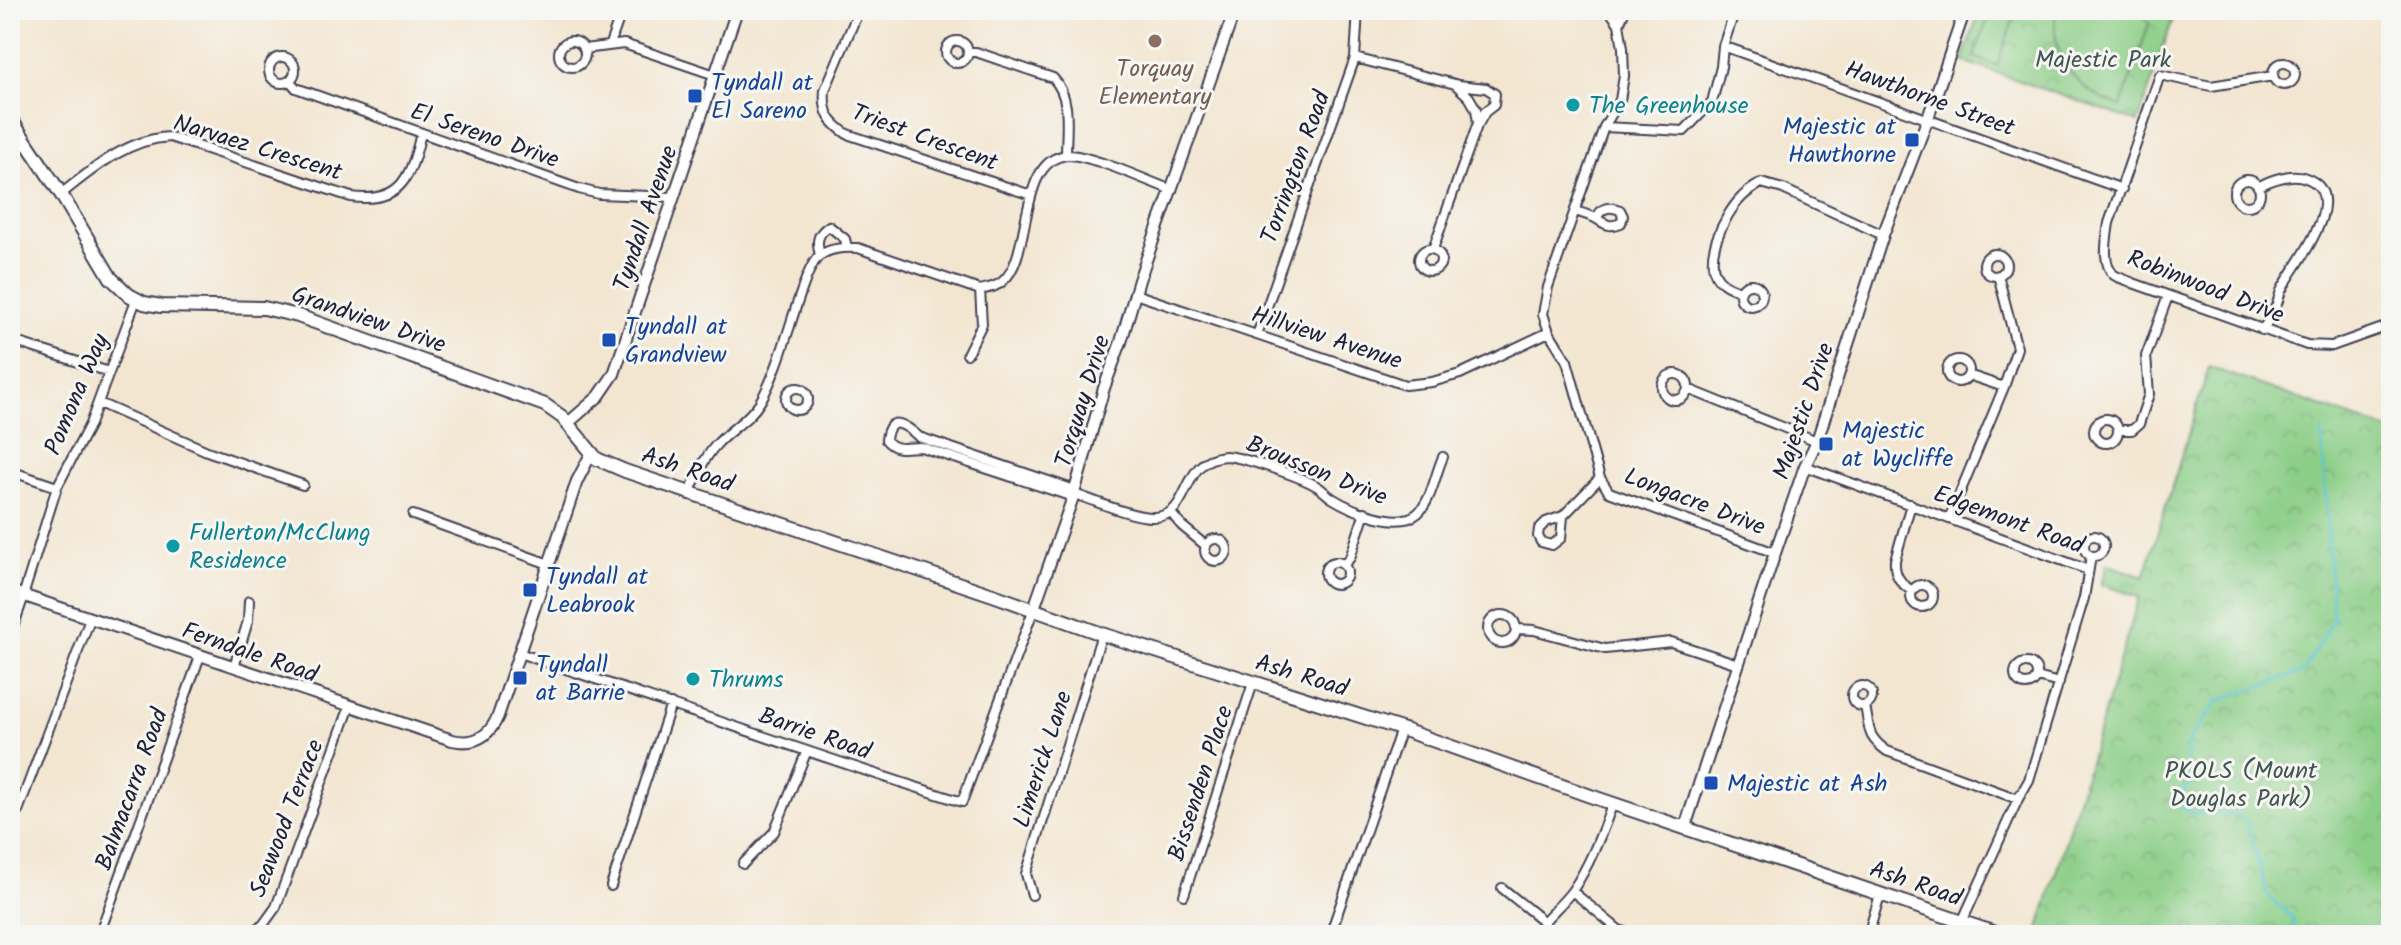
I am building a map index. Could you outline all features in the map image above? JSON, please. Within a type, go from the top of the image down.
[{"type":"main road","points":[[10,118],[61,194],[111,278],[136,300]]},
{"type":"main road","name":"Grandview Drive","points":[[136,300],[161,306],[264,308],[288,312],[545,405],[567,424],[591,454]]},
{"type":"main road","name":"Ash Road","points":[[591,454],[605,463],[689,494],[1102,634],[1401,729],[2001,935]]},
{"type":"street","points":[[610,44],[622,10]]},
{"type":"street","name":"Tyndall Avenue","points":[[567,424],[593,403],[610,382],[737,10]]},
{"type":"street","name":"Triest Crescent","points":[[859,10],[825,90],[824,100],[832,124],[847,134],[1031,195]]},
{"type":"street","name":"Torquay Drive","points":[[962,802],[1074,494],[1135,294],[1235,10]]},
{"type":"street","name":"Torrington Road","points":[[1257,335],[1355,58],[1358,10]]},
{"type":"street","points":[[1609,10],[1619,24]]},
{"type":"street","points":[[1619,24],[1625,10]]},
{"type":"street","points":[[1604,127],[1684,131],[1712,102],[1723,46],[1735,10]]},
{"type":"street","name":"Majestic Drive","points":[[1685,827],[1775,553],[1805,466],[1817,441],[1883,235],[1965,10]]},
{"type":"street","name":"Longacre Drive","points":[[1619,24],[1624,76],[1620,100],[1604,127],[1548,287],[1543,314],[1549,332],[1567,361],[1600,478],[1609,492],[1775,553]]},
{"type":"street","points":[[584,49],[624,44],[715,75]]},
{"type":"street","name":"Hawthorne Street","points":[[1723,46],[2122,189]]},
{"type":"street","points":[[968,52],[1053,78],[1066,101],[1066,155]]},
{"type":"street","points":[[1355,58],[1455,84],[1486,88],[1495,94],[1494,105],[1478,123],[1433,249]]},
{"type":"street","name":"Robinwood Drive","points":[[2273,76],[2211,86],[2160,75],[2109,223],[2106,246],[2108,265],[2114,274],[2168,296],[2307,345],[2322,347],[2343,344],[2376,328],[2391,325]]},
{"type":"street","name":"El Sereno Drive","points":[[290,81],[296,88],[589,192],[674,197]]},
{"type":"street","points":[[1455,84],[1469,97],[1476,109],[1478,123]]},
{"type":"street","name":"Narvaez Crescent","points":[[61,194],[96,166],[145,139],[170,137],[351,197],[377,198],[395,191],[404,182],[414,164],[421,133]]},
{"type":"street","points":[[689,494],[709,454],[717,443],[750,416],[767,386],[805,284],[820,255],[847,247],[858,248],[980,290],[997,285],[1009,275],[1031,195],[1043,168],[1054,159],[1066,155],[1083,156],[1172,190]]},
{"type":"street","points":[[2258,187],[2268,181],[2297,176],[2308,178],[2316,184],[2324,201],[2313,241],[2281,291],[2275,309],[2262,330]]},
{"type":"street","points":[[1740,291],[1722,283],[1716,276],[1711,259],[1725,220],[1741,198],[1761,183],[1783,189],[1883,235]]},
{"type":"street","points":[[1575,211],[1597,218]]},
{"type":"street","points":[[820,255],[817,246],[819,236],[829,226],[845,239],[847,247]]},
{"type":"street","points":[[1949,519],[2017,348],[1998,275]]},
{"type":"street","points":[[967,354],[982,324],[980,290]]},
{"type":"street","name":"Hillview Avenue","points":[[1135,294],[1405,385],[1460,374],[1549,332]]},
{"type":"street","points":[[2118,430],[2132,430],[2139,424],[2149,394],[2146,356],[2168,296]]},
{"type":"street","name":"Pomona Way","points":[[10,636],[57,487],[99,403],[136,300]]},
{"type":"street","points":[[10,340],[109,372]]},
{"type":"street","points":[[1968,375],[2004,387]]},
{"type":"street","points":[[767,386],[787,395]]},
{"type":"street","points":[[1688,389],[1817,441]]},
{"type":"street","points":[[99,403],[207,451],[303,485]]},
{"type":"street","points":[[1074,494],[919,437],[907,426],[898,423],[887,432],[886,440],[892,447],[921,447],[1137,515],[1154,517],[1170,512],[1205,545]]},
{"type":"street","points":[[519,653],[577,481],[591,454]]},
{"type":"street","name":"Brousson Drive","points":[[1170,512],[1181,501],[1199,465],[1227,456],[1244,458],[1317,486],[1329,497],[1365,512],[1388,520],[1408,519],[1418,513],[1427,500],[1443,457]]},
{"type":"street","name":"Edgemont Road","points":[[1805,466],[2088,570],[2084,598],[2029,780],[1962,922]]},
{"type":"street","points":[[10,471],[57,487]]},
{"type":"street","points":[[1563,516],[1600,478]]},
{"type":"street","points":[[1911,504],[1894,569],[1900,583],[1912,591]]},
{"type":"street","points":[[1343,565],[1350,558],[1365,512]]},
{"type":"street","points":[[413,515],[549,564]]},
{"type":"street","points":[[2088,570],[2091,556]]},
{"type":"street","name":"Ferndale Road","points":[[10,591],[463,742],[479,739],[489,732],[498,716],[519,653]]},
{"type":"street","points":[[234,667],[248,621],[249,601]]},
{"type":"street","points":[[10,821],[18,811],[90,619]]},
{"type":"street","points":[[1517,629],[1534,630],[1605,649],[1671,642],[1738,664]]},
{"type":"street","name":"Limerick Lane","points":[[1032,895],[1026,874],[1102,634]]},
{"type":"street","name":"Barrie Road","points":[[519,653],[806,753],[962,802]]},
{"type":"street","name":"Balmacarra Road","points":[[99,935],[200,656]]},
{"type":"street","points":[[2037,677],[2059,683]]},
{"type":"street","name":"Bissenden Place","points":[[1184,895],[1253,683]]},
{"type":"street","points":[[611,886],[671,704]]},
{"type":"street","name":"Seawood Terrace","points":[[248,935],[263,925],[276,907],[350,706]]},
{"type":"street","points":[[1865,706],[1871,737],[1887,751],[2018,799]]},
{"type":"street","points":[[1330,935],[1401,729]]},
{"type":"street","points":[[743,864],[774,832],[806,753]]},
{"type":"street","points":[[1534,935],[1572,891],[1600,838],[1613,803]]},
{"type":"street","points":[[1502,888],[1543,921]]},
{"type":"street","points":[[1572,891],[1619,930],[1634,935]]},
{"type":"street","points":[[1868,935],[1880,895]]},
{"type":"green space","name":"Majestic Park","points":[[1980,10],[2176,10],[2138,122],[1962,61]]},
{"type":"green space","points":[[1991,10],[2014,18],[1997,66],[1974,57]]},
{"type":"green space","points":[[2056,10],[2143,12],[2149,24],[2121,106],[2091,92],[2069,71],[2057,43]]},
{"type":"green space","name":"PKOLS (Mount Douglas Park)","points":[[2209,367],[2391,431],[2391,935],[2037,935],[2139,597],[2101,584],[2107,564],[2144,577]]},
{"type":"waterway","points":[[2293,935],[2293,918],[2268,896],[2246,820],[2226,813],[2199,814],[2184,810],[2177,800],[2192,781],[2187,757],[2189,740],[2218,701],[2304,671],[2333,619],[2322,434]]},
{"type":"place","name":"Torquay Elementary","points":[[1155,41]]},
{"type":"place","name":"Tyndall at El Sareno","points":[[695,96]]},
{"type":"place","name":"The Greenhouse","points":[[1573,105]]},
{"type":"place","name":"Majestic at Hawthorne","points":[[1912,140]]},
{"type":"place","name":"Tyndall at Grandview","points":[[609,340]]},
{"type":"place","name":"Majestic at Wycliffe","points":[[1826,444]]},
{"type":"place","name":"Fullerton/McClung Residence","points":[[173,546]]},
{"type":"place","name":"Tyndall at Leabrook","points":[[530,590]]},
{"type":"place","name":"Tyndall at Barrie","points":[[520,678]]},
{"type":"place","name":"Thrums","points":[[693,679]]},
{"type":"place","name":"Majestic at Ash","points":[[1711,783]]}]
